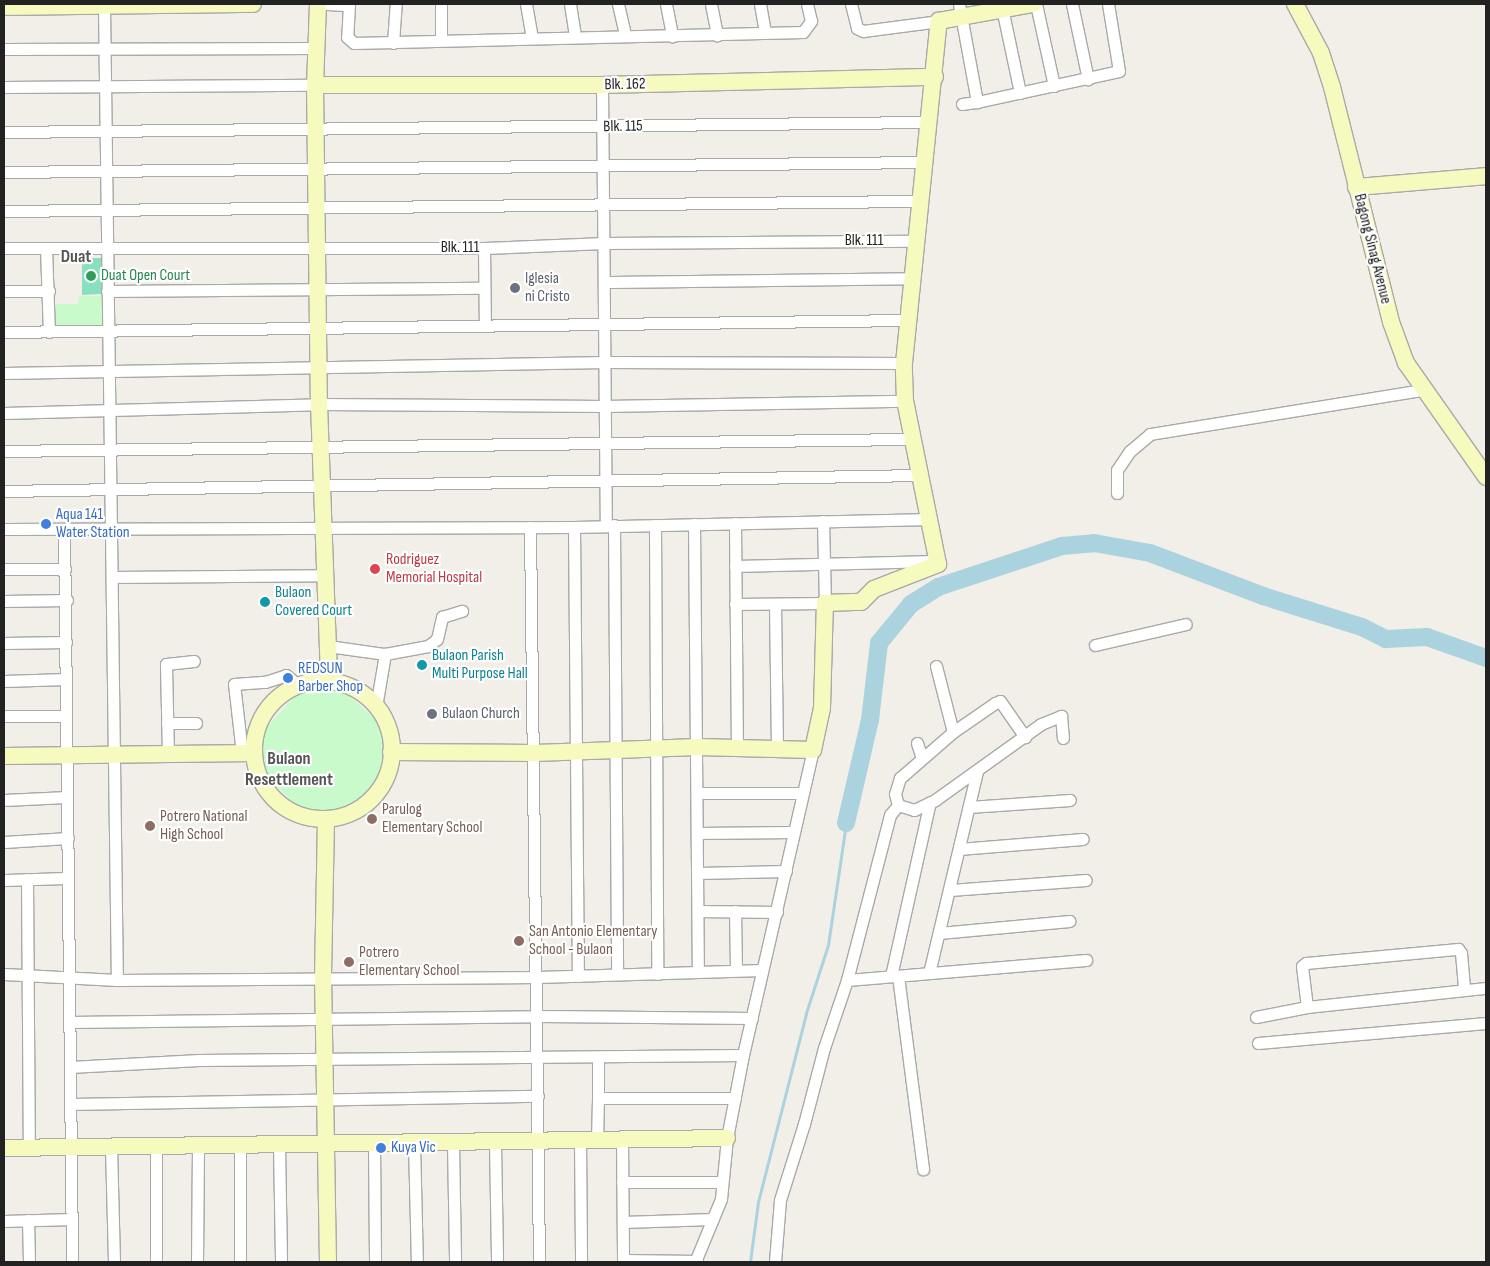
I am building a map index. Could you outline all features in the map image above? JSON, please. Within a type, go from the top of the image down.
[{"type":"street","points":[[4,7],[253,4]]},
{"type":"street","points":[[318,4],[315,85],[319,248],[319,404],[329,679]]},
{"type":"street","points":[[327,4],[349,4],[347,37],[350,41],[393,43],[441,39],[575,36],[716,36],[765,32],[802,32],[811,21],[807,4]]},
{"type":"street","points":[[393,43],[396,4]]},
{"type":"street","points":[[441,39],[442,4]]},
{"type":"street","points":[[526,4],[532,37]]},
{"type":"street","points":[[570,4],[575,36]]},
{"type":"street","points":[[618,4],[625,36]]},
{"type":"street","points":[[666,4],[672,36]]},
{"type":"street","points":[[711,4],[716,36]]},
{"type":"street","points":[[760,4],[765,32]]},
{"type":"street","points":[[851,4],[857,28],[863,32],[939,21],[960,10],[1035,4],[1054,86]]},
{"type":"street","points":[[1072,4],[1088,79]]},
{"type":"street","points":[[962,104],[1114,74],[1120,67],[1108,4]]},
{"type":"street","name":"Bagong Sinag Avenue","points":[[1295,4],[1321,53],[1391,322],[1406,363],[1423,390],[1486,477]]},
{"type":"street","points":[[104,6],[103,87],[108,211],[107,291],[112,576],[112,755],[117,980]]},
{"type":"street","points":[[1002,8],[1020,92]]},
{"type":"street","points":[[960,10],[978,102]]},
{"type":"street","points":[[735,604],[775,605],[862,602],[874,589],[936,566],[938,561],[931,519],[905,401],[904,363],[923,162],[935,77],[939,21]]},
{"type":"street","points":[[4,50],[316,48]]},
{"type":"street","name":"Blk. 162","points":[[315,85],[602,85],[935,77]]},
{"type":"street","points":[[4,87],[315,85]]},
{"type":"street","points":[[602,85],[606,362],[604,406],[617,749],[617,973]]},
{"type":"street","name":"Blk. 115","points":[[4,132],[106,133],[928,122]]},
{"type":"street","points":[[4,172],[923,162]]},
{"type":"street","points":[[1356,187],[1486,176]]},
{"type":"street","points":[[4,211],[919,201]]},
{"type":"street","name":"Blk. 111","points":[[4,248],[484,248],[604,243],[915,241]]},
{"type":"street","points":[[46,248],[49,332]]},
{"type":"street","points":[[484,248],[485,326]]},
{"type":"street","points":[[604,282],[912,278]]},
{"type":"street","points":[[107,291],[484,288]]},
{"type":"street","points":[[4,291],[49,291]]},
{"type":"street","points":[[4,332],[320,330],[604,323],[907,320]]},
{"type":"street","points":[[4,373],[320,369],[606,362],[904,363]]},
{"type":"street","points":[[1117,493],[1117,470],[1130,451],[1150,434],[1423,390]]},
{"type":"street","points":[[4,413],[319,404],[604,406],[905,401]]},
{"type":"street","points":[[4,451],[912,439]]},
{"type":"street","points":[[4,490],[322,487],[922,476]]},
{"type":"street","points":[[4,529],[322,526],[574,527],[931,519]]},
{"type":"street","points":[[622,1139],[623,1261],[696,1261],[721,1200],[727,1138],[743,1055],[822,708],[825,603],[823,521]]},
{"type":"street","points":[[735,523],[737,748]]},
{"type":"street","points":[[694,524],[698,747],[698,972]]},
{"type":"street","points":[[655,525],[658,974]]},
{"type":"street","points":[[530,527],[538,977],[536,1140],[539,1262]]},
{"type":"street","points":[[574,527],[578,976]]},
{"type":"street","points":[[64,529],[72,1262]]},
{"type":"street","points":[[735,566],[938,561]]},
{"type":"street","points":[[4,569],[65,569]]},
{"type":"street","points":[[112,576],[324,575]]},
{"type":"street","points":[[4,601],[66,600]]},
{"type":"street","points":[[775,605],[777,747]]},
{"type":"street","points":[[328,646],[384,654],[428,646],[436,638],[442,617],[462,611]]},
{"type":"street","points":[[1095,645],[1186,624]]},
{"type":"street","points":[[4,643],[66,642]]},
{"type":"street","points":[[376,708],[384,654]]},
{"type":"street","points":[[168,754],[166,664],[194,661]]},
{"type":"street","points":[[936,666],[953,732]]},
{"type":"street","points":[[247,753],[272,704],[298,685],[329,679],[352,686],[385,717],[391,752],[388,772],[377,792],[356,812],[326,820],[297,816],[278,804],[261,784],[247,753],[234,684],[265,682],[286,675],[298,685]]},
{"type":"street","points":[[4,681],[66,679]]},
{"type":"street","points":[[775,1262],[780,1200],[804,1124],[824,1048],[847,980],[888,820],[898,805],[895,794],[898,780],[953,732],[1000,701],[1025,737]]},
{"type":"street","points":[[4,716],[66,716]]},
{"type":"street","points":[[898,805],[914,810],[930,802],[977,772],[1041,724],[1061,716],[1063,738]]},
{"type":"street","points":[[167,723],[196,723]]},
{"type":"street","points":[[917,743],[922,758]]},
{"type":"street","points":[[391,752],[535,753],[698,747],[777,747],[813,750]]},
{"type":"street","points":[[4,756],[247,753]]},
{"type":"street","points":[[929,973],[977,772]]},
{"type":"street","points":[[697,793],[802,793]]},
{"type":"street","points":[[4,800],[67,797]]},
{"type":"street","points":[[969,807],[1070,800]]},
{"type":"street","points":[[923,1169],[895,976],[930,802]]},
{"type":"street","points":[[326,820],[323,976],[327,1100],[328,1262]]},
{"type":"street","points":[[697,833],[794,832]]},
{"type":"street","points":[[4,842],[68,838]]},
{"type":"street","points":[[959,849],[1083,839]]},
{"type":"street","points":[[697,873],[786,871]]},
{"type":"street","points":[[4,880],[67,878]]},
{"type":"street","points":[[27,879],[26,976],[29,1148]]},
{"type":"street","points":[[950,890],[1086,880]]},
{"type":"street","points":[[698,911],[777,912]]},
{"type":"street","points":[[735,911],[736,970]]},
{"type":"street","points":[[939,933],[1069,921]]},
{"type":"street","points":[[1307,1007],[1302,966],[1306,963],[1458,948],[1461,953],[1464,990]]},
{"type":"street","points":[[847,980],[1086,960]]},
{"type":"street","points":[[4,974],[70,980],[117,980],[323,976],[538,977],[617,973],[658,974],[762,970]]},
{"type":"street","points":[[1256,1017],[1307,1007],[1486,988]]},
{"type":"street","points":[[70,1022],[537,1016],[752,1018]]},
{"type":"street","points":[[1258,1043],[1486,1023]]},
{"type":"street","points":[[70,1067],[199,1060],[598,1058],[743,1055]]},
{"type":"street","points":[[597,1140],[598,1058]]},
{"type":"street","points":[[70,1104],[538,1096]]},
{"type":"street","points":[[598,1098],[735,1098]]},
{"type":"street","points":[[4,1148],[414,1144],[580,1139],[727,1138]]},
{"type":"street","points":[[580,1139],[581,1262]]},
{"type":"street","points":[[495,1142],[496,1262]]},
{"type":"street","points":[[453,1143],[455,1262]]},
{"type":"street","points":[[374,1144],[375,1262]]},
{"type":"street","points":[[414,1144],[417,1262]]},
{"type":"street","points":[[279,1145],[281,1262]]},
{"type":"street","points":[[197,1262],[198,1146]]},
{"type":"street","points":[[240,1146],[240,1262]]},
{"type":"street","points":[[111,1147],[114,1262]]},
{"type":"street","points":[[156,1147],[156,1262]]},
{"type":"street","points":[[622,1182],[722,1182]]},
{"type":"street","points":[[4,1221],[72,1219]]},
{"type":"street","points":[[623,1222],[714,1219]]},
{"type":"street","points":[[28,1220],[29,1262]]},
{"type":"green space","name":"Duat Open Court","points":[[82,258],[101,258],[101,294],[82,295]]},
{"type":"green space","points":[[79,296],[103,296],[103,328],[52,329],[52,304],[78,304]]},
{"type":"green space","points":[[324,692],[347,694],[383,726],[384,774],[351,809],[301,810],[270,780],[260,757],[259,743],[267,727],[296,695]]},
{"type":"waterway","points":[[846,823],[870,720],[879,643],[911,604],[938,587],[1062,546],[1094,543],[1150,553],[1263,596],[1362,627],[1386,639],[1427,637],[1486,658]]},
{"type":"waterway","points":[[750,1262],[758,1202],[806,1013],[828,945],[846,823]]},
{"type":"place","name":"Duat Open Court","points":[[91,276]]},
{"type":"place","name":"Iglesia ni Cristo","points":[[515,288]]},
{"type":"place","name":"Aqua 141 Water Station","points":[[46,524]]},
{"type":"place","name":"Rodriguez Memorial Hospital","points":[[375,569]]},
{"type":"place","name":"Bulaon Covered Court","points":[[265,602]]},
{"type":"place","name":"Bulaon Parish Multi Purpose Hall","points":[[422,665]]},
{"type":"place","name":"REDSUN Barber Shop","points":[[288,678]]},
{"type":"place","name":"Bulaon Church","points":[[432,714]]},
{"type":"place","name":"Parulog Elementary School","points":[[372,819]]},
{"type":"place","name":"Potrero National High School","points":[[150,826]]},
{"type":"place","name":"San Antonio Elementary School - Bulaon","points":[[519,941]]},
{"type":"place","name":"Potrero Elementary School","points":[[349,962]]},
{"type":"place","name":"Kuya Vic","points":[[381,1148]]},
{"type":"district","name":"Duat","points":[[76,257]]},
{"type":"district","name":"Bulaon Resettlement","points":[[289,770]]}]
